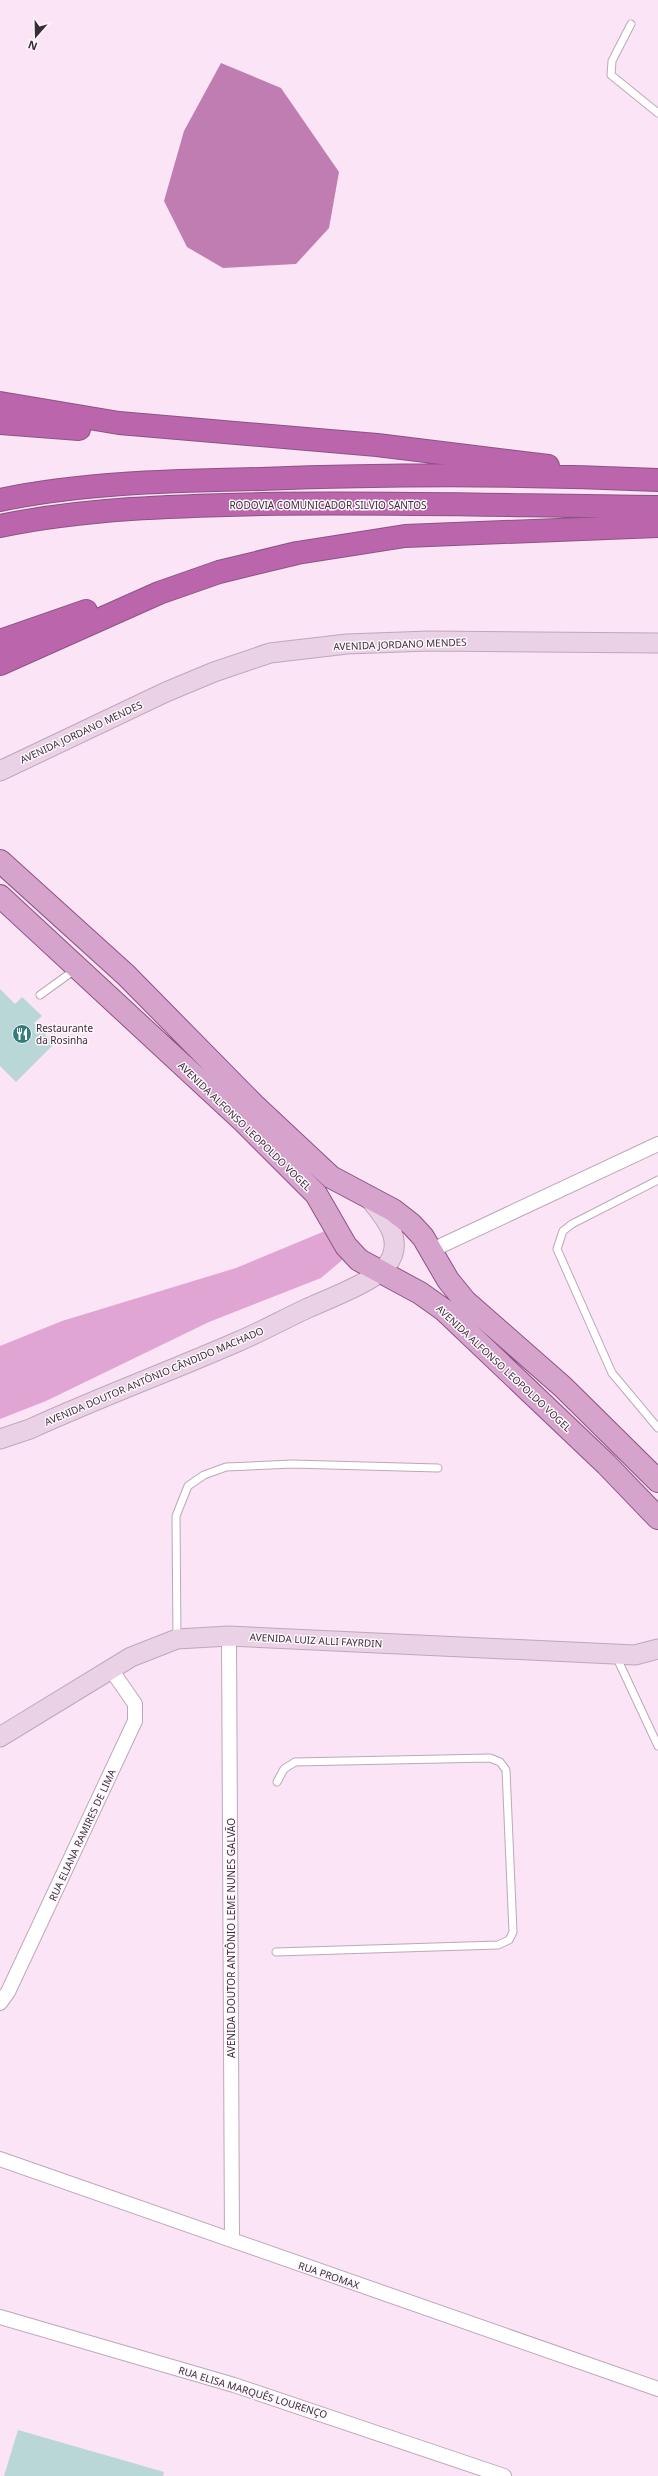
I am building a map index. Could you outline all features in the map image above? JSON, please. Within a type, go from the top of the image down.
[{"type":"highway","points":[[0,403],[119,423],[479,456],[551,466],[598,477]]},
{"type":"highway","points":[[0,422],[96,429],[119,423]]},
{"type":"highway","points":[[0,500],[94,487],[172,481],[339,476],[598,477],[658,480]]},
{"type":"highway","name":"RODOVIA COMUNICADOR SILVIO SANTOS","points":[[0,526],[26,521],[158,506],[351,503],[658,507]]},
{"type":"highway","points":[[0,664],[158,593],[219,572],[297,553],[405,536],[658,526]]},
{"type":"highway","points":[[0,641],[110,603],[158,593]]},
{"type":"main road","points":[[0,861],[126,975],[254,1105],[331,1177],[393,1210],[411,1224],[432,1250],[448,1280],[465,1301],[563,1387],[658,1481]]},
{"type":"main road","name":"AVENIDA ALFONSO LEOPOLDO VOGEL","points":[[0,896],[243,1121],[316,1194],[346,1246],[359,1260],[420,1293],[444,1310],[606,1464],[658,1518]]},
{"type":"street","name":"AVENIDA JORDANO MENDES","points":[[0,771],[166,692],[214,672],[270,653],[347,644],[429,641],[658,643]]},
{"type":"street","points":[[432,1250],[658,1144]]},
{"type":"street","name":"AVENIDA DOUTOR ANTÔNIO CÂNDIDO MACHADO","points":[[0,1439],[30,1429],[238,1342],[354,1286],[379,1272],[387,1265],[394,1250],[393,1234],[390,1224],[369,1198]]},
{"type":"street","name":"AVENIDA LUIZ ALLI FAYRDIN","points":[[0,1737],[131,1656],[177,1639],[229,1636],[635,1655],[658,1649]]},
{"type":"street","name":"AVENIDA DOUTOR ANTÔNIO LEME NUNES GALVÃO","points":[[229,1636],[232,2240]]},
{"type":"street","name":"RUA ELIANA RAMIRES DE LIMA","points":[[0,2003],[8,1992],[135,1721],[135,1704],[110,1668]]},
{"type":"street","name":"RUA PROMAX","points":[[0,2159],[658,2389]]},
{"type":"street","name":"RUA ELISA MARQUÊS LOURENÇO","points":[[0,2317],[234,2385],[504,2476]]},
{"type":"lane","points":[[631,24],[612,61],[611,75],[658,113]]},
{"type":"lane","points":[[40,995],[77,968]]},
{"type":"lane","points":[[658,1180],[572,1224],[563,1231],[557,1249],[612,1372],[658,1428]]},
{"type":"lane","points":[[177,1639],[176,1516],[188,1486],[204,1475],[226,1467],[292,1464],[438,1468]]},
{"type":"lane","points":[[615,1654],[658,1746]]},
{"type":"lane","points":[[276,1952],[498,1945],[509,1940],[513,1932],[506,1770],[500,1762],[490,1758],[295,1762],[284,1769],[277,1782]]},
{"type":"shaded area","points":[[221,63],[281,88],[339,172],[329,228],[296,264],[223,268],[187,247],[164,201],[184,131]]},
{"type":"shaded area","points":[[325,1231],[347,1256],[321,1278],[209,1322],[46,1401],[0,1419],[0,1346],[62,1321],[236,1268]]},
{"type":"building","name":"Restaurante da Rosinha","points":[[0,989],[15,1004],[22,997],[42,1016],[34,1023],[54,1044],[16,1082],[0,1066]]},
{"type":"building","points":[[18,2430],[164,2472],[163,2476],[4,2476]]},
{"type":"place","name":"Restaurante da Rosinha","points":[[22,1034]]}]
